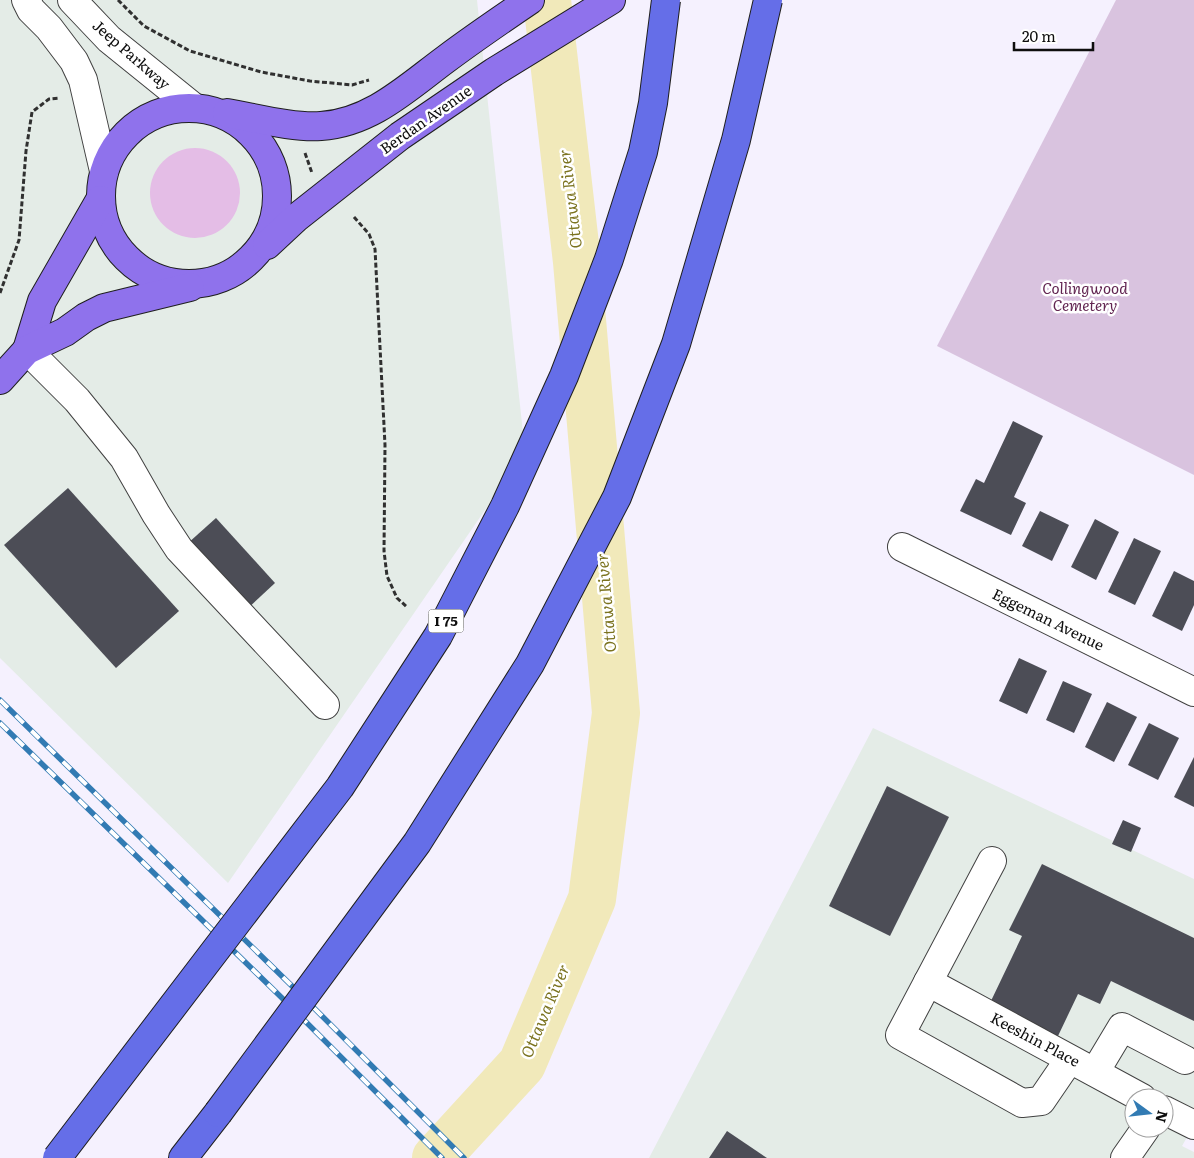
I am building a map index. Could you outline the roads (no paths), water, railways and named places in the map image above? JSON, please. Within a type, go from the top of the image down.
[{"type":"highway","name":"I 75","points":[[57,1158],[340,787],[438,636],[505,506],[564,376],[609,259],[643,152],[653,103],[666,0]]},
{"type":"highway","points":[[183,1158],[417,843],[530,664],[617,497],[676,344],[736,140],[768,0]]},
{"type":"highway","points":[[189,1158],[218,1113]]},
{"type":"main road","points":[[201,284],[172,283],[144,273],[122,254],[107,229],[100,200],[104,172],[116,145],[137,124],[163,110],[192,106],[305,126],[335,125],[353,120],[386,104],[488,28],[530,0]]},
{"type":"main road","name":"Berdan Avenue","points":[[253,258],[296,218],[344,178],[400,136],[494,72],[600,7]]},
{"type":"main road","points":[[0,380],[27,350],[65,332],[86,317],[104,308],[201,284],[229,275],[253,258],[270,234],[278,206],[276,176],[265,149],[246,127],[221,112]]},
{"type":"main road","points":[[27,350],[42,301],[100,200]]},
{"type":"street","points":[[26,0],[31,10],[49,28],[74,61],[83,80],[104,172]]},
{"type":"street","name":"Jeep Parkway","points":[[72,0],[109,39],[192,106]]},
{"type":"street","points":[[27,350],[77,400],[124,458],[156,514],[179,549],[325,705]]},
{"type":"street","name":"Eggeman Avenue","points":[[902,547],[1194,692]]},
{"type":"street","points":[[992,861],[900,1035],[1022,1103],[1041,1101],[1069,1060]]},
{"type":"street","name":"Keeshin Place","points":[[928,982],[1069,1060],[1124,1088]]},
{"type":"street","points":[[1095,1072],[1122,1027],[1185,1060]]},
{"type":"street","points":[[1174,1115],[1194,1125]]},
{"type":"street","points":[[1125,1158],[1139,1138]]},
{"type":"waterway","name":"Ottawa River","points":[[436,1158],[522,1064],[592,899],[616,713],[577,262],[547,0]]},
{"type":"railway","points":[[0,700],[293,987],[464,1158]]},
{"type":"railway","points":[[0,723],[281,997],[442,1158]]},
{"type":"park label","name":"Collingwood Cemetery","points":[[1085,298]]}]
